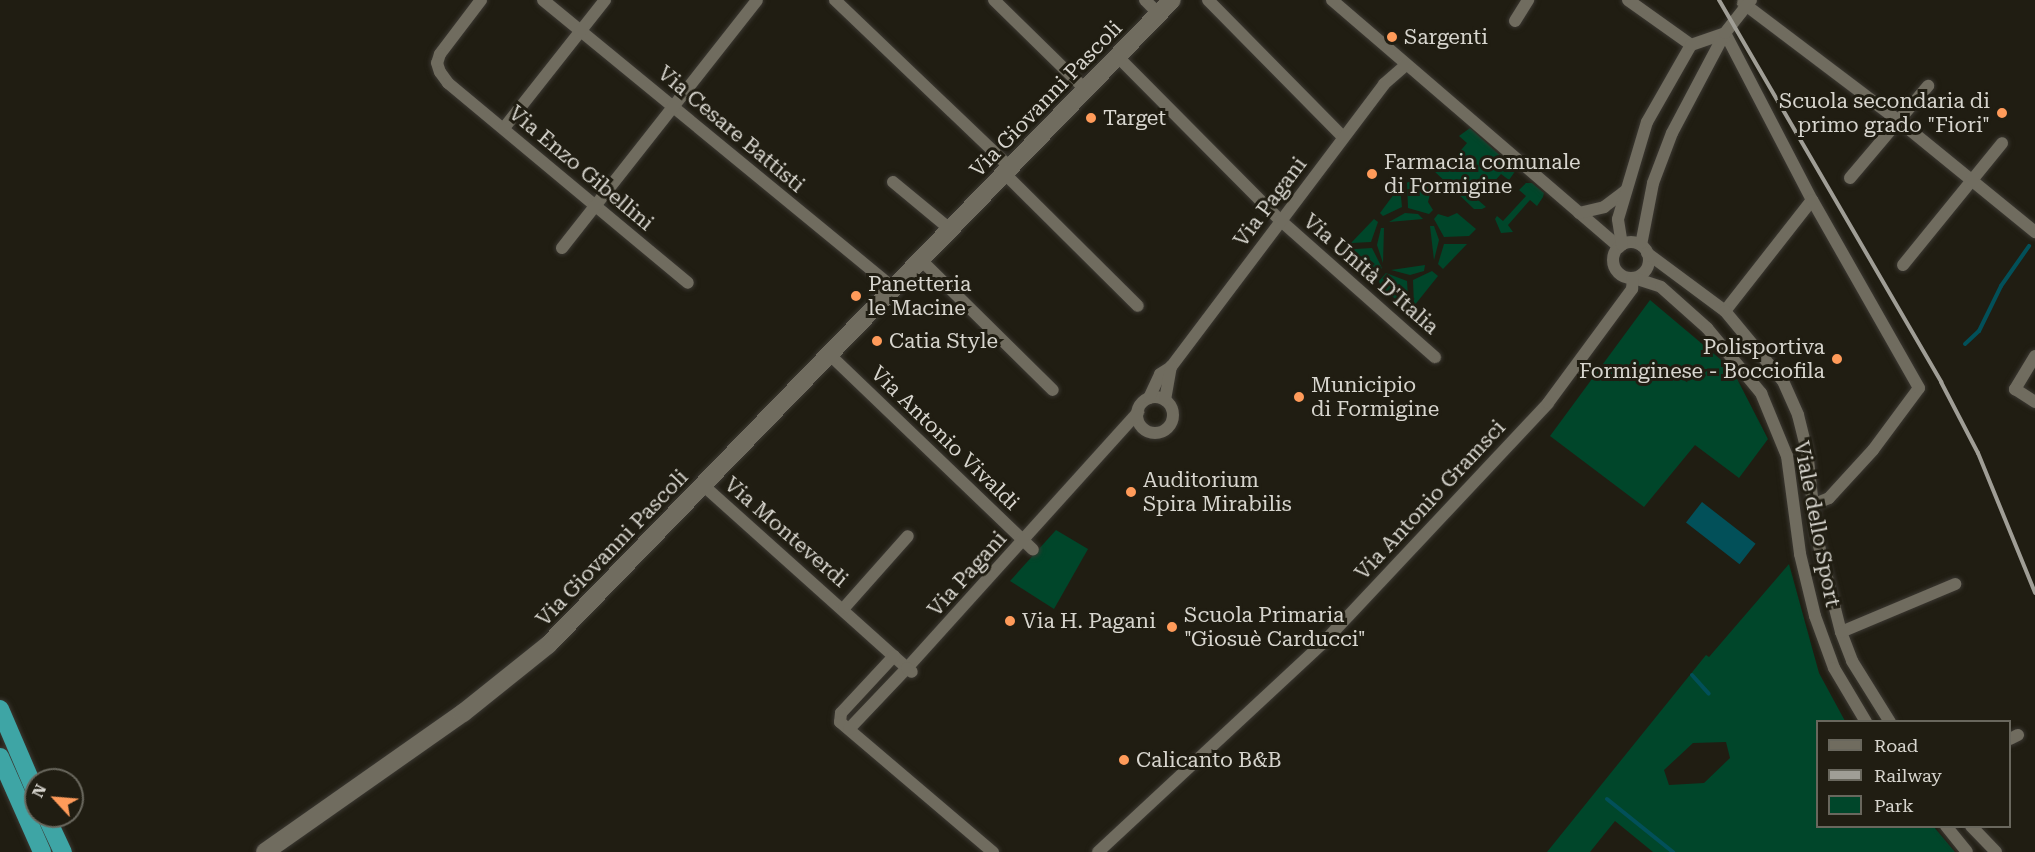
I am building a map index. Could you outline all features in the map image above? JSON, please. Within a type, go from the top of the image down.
[{"type":"highway","points":[[0,709],[25,768]]},
{"type":"highway","points":[[0,757],[42,852]]},
{"type":"highway","points":[[52,828],[63,852]]},
{"type":"street","name":"Via Enzo Gibellini","points":[[481,0],[445,47],[437,63],[448,83],[688,283]]},
{"type":"street","name":"Via Cesare Battisti","points":[[543,0],[893,288]]},
{"type":"street","points":[[504,128],[606,0]]},
{"type":"street","points":[[562,248],[757,0]]},
{"type":"street","points":[[835,0],[1008,171],[1138,306]]},
{"type":"street","points":[[994,0],[1086,90]]},
{"type":"street","points":[[1145,0],[1159,14]]},
{"type":"street","name":"Via Giovanni Pascoli","points":[[271,850],[520,669],[704,486],[1172,0]]},
{"type":"street","points":[[1208,0],[1343,137]]},
{"type":"street","points":[[1332,0],[1579,213],[1621,246],[1644,249]]},
{"type":"street","points":[[1515,21],[1528,0]]},
{"type":"street","points":[[1628,0],[1691,45]]},
{"type":"street","points":[[1747,3],[1899,121],[2035,232]]},
{"type":"street","name":"Via Antonio Gramsci","points":[[1098,852],[1322,644],[1548,403],[1632,289],[1633,278],[1647,269],[1644,249],[1653,183],[1672,134],[1725,33],[1747,3]]},
{"type":"street","points":[[1633,278],[1621,275],[1614,266],[1621,246],[1618,219],[1647,122],[1691,45],[1725,33],[1812,200],[1919,388],[1873,450],[1829,498],[1812,505]]},
{"type":"street","name":"Via Unità D'Italia","points":[[1118,57],[1280,220],[1435,357]]},
{"type":"street","name":"Via Pagani","points":[[1149,398],[1160,374],[1171,367],[1393,73],[1406,65]]},
{"type":"street","points":[[1850,178],[1928,86]]},
{"type":"street","points":[[1903,265],[2002,143]]},
{"type":"street","points":[[893,182],[951,230]]},
{"type":"street","points":[[1579,213],[1604,207],[1626,190]]},
{"type":"street","points":[[1725,311],[1812,200]]},
{"type":"street","name":"Viale dello Sport","points":[[1644,249],[1725,311],[1783,381],[1798,415],[1806,451],[1818,548],[1841,632],[1852,661],[1889,720]]},
{"type":"street","points":[[921,260],[1053,390]]},
{"type":"street","name":"Viale dello Sport","points":[[1633,278],[1661,287],[1707,328],[1761,393],[1787,456],[1800,554],[1815,615],[1834,668],[1865,720]]},
{"type":"street","name":"Via Antonio Vivaldi","points":[[830,355],[1028,546]]},
{"type":"street","points":[[2035,356],[2014,389],[2035,402]]},
{"type":"street","points":[[1115,440],[1143,428],[1156,432],[1169,425],[1173,411],[1165,400],[1171,367]]},
{"type":"street","points":[[1143,428],[1138,412],[1149,398],[1165,400]]},
{"type":"street","name":"Via Pagani","points":[[849,729],[910,670],[1028,546],[1138,412]]},
{"type":"street","name":"Via Monteverdi","points":[[704,486],[844,608],[894,656]]},
{"type":"street","name":"Via Monteverdi","points":[[844,608],[908,536]]},
{"type":"street","name":"Viale dello Sport","points":[[1841,632],[1955,584]]},
{"type":"street","points":[[910,670],[894,656],[841,713],[840,722],[993,852]]},
{"type":"street","points":[[1948,828],[1967,852]]},
{"type":"street","points":[[1973,828],[1996,852]]},
{"type":"green space","points":[[1470,128],[1516,170],[1509,180],[1501,174],[1478,200],[1486,207],[1482,209],[1474,209],[1433,170],[1437,161],[1446,168],[1467,143],[1459,136]]},
{"type":"green space","points":[[1414,175],[1431,190],[1428,202],[1433,210],[1429,214],[1408,208],[1407,183]]},
{"type":"green space","points":[[1526,183],[1532,183],[1544,193],[1543,197],[1537,206],[1530,200],[1508,225],[1513,232],[1501,233],[1495,219],[1497,216],[1503,221],[1526,196],[1519,190]]},
{"type":"green space","points":[[1400,186],[1402,207],[1383,216],[1380,213]]},
{"type":"green space","points":[[1405,213],[1418,214],[1423,219],[1389,222]]},
{"type":"green space","points":[[1457,213],[1476,229],[1469,236],[1444,237],[1434,219],[1438,214],[1448,217]]},
{"type":"green space","points":[[1374,219],[1378,222],[1371,242],[1351,243]]},
{"type":"green space","points":[[1430,226],[1434,226],[1439,240],[1434,260]]},
{"type":"green space","points":[[1381,228],[1384,228],[1383,263],[1377,245]]},
{"type":"green space","points":[[1444,244],[1467,244],[1443,269],[1438,264]]},
{"type":"green space","points":[[1372,248],[1382,268],[1374,276],[1361,274],[1361,270],[1340,250]]},
{"type":"green space","points":[[1425,265],[1424,271],[1410,275],[1391,270]]},
{"type":"green space","points":[[1432,271],[1438,276],[1414,306],[1413,280]]},
{"type":"green space","points":[[1386,273],[1407,281],[1409,311],[1387,292],[1383,294],[1379,281]]},
{"type":"green space","points":[[1650,300],[1732,369],[1768,439],[1739,478],[1695,445],[1644,507],[1550,436]]},
{"type":"green space","points":[[1056,530],[1088,549],[1054,609],[1010,581]]},
{"type":"green space","points":[[1789,564],[1819,673],[1844,720],[1816,720],[1816,828],[1935,828],[1955,852],[1653,852],[1615,821],[1590,852],[1547,852],[1706,655],[1709,657]],"holes":[[[1726,742],[1730,758],[1704,783],[1669,785],[1664,770],[1693,743]]]},
{"type":"water","points":[[1702,502],[1756,544],[1740,564],[1686,522]]},
{"type":"waterway","points":[[1965,344],[1979,331],[2001,286],[2029,246]]},
{"type":"waterway","points":[[1692,675],[1709,694]]},
{"type":"waterway","points":[[1607,799],[1673,852]]},
{"type":"railway","points":[[1719,0],[1941,382],[1978,453],[2035,593]]},
{"type":"place","name":"Sargenti","points":[[1392,37]]},
{"type":"place","name":"Scuola secondaria di primo grado \"Fiori\"","points":[[2002,113]]},
{"type":"place","name":"Target","points":[[1091,118]]},
{"type":"place","name":"Farmacia comunale di Formigine","points":[[1372,174]]},
{"type":"place","name":"Panetteria le Macine","points":[[856,296]]},
{"type":"place","name":"Catia Style","points":[[877,341]]},
{"type":"place","name":"Polisportiva Formiginese - Bocciofila","points":[[1837,359]]},
{"type":"place","name":"Municipio di Formigine","points":[[1299,397]]},
{"type":"place","name":"Auditorium Spira Mirabilis","points":[[1131,492]]},
{"type":"place","name":"Via H. Pagani","points":[[1010,621]]},
{"type":"place","name":"Scuola Primaria \"Giosuè Carducci\"","points":[[1172,627]]},
{"type":"place","name":"Calicanto B&B","points":[[1124,760]]}]
